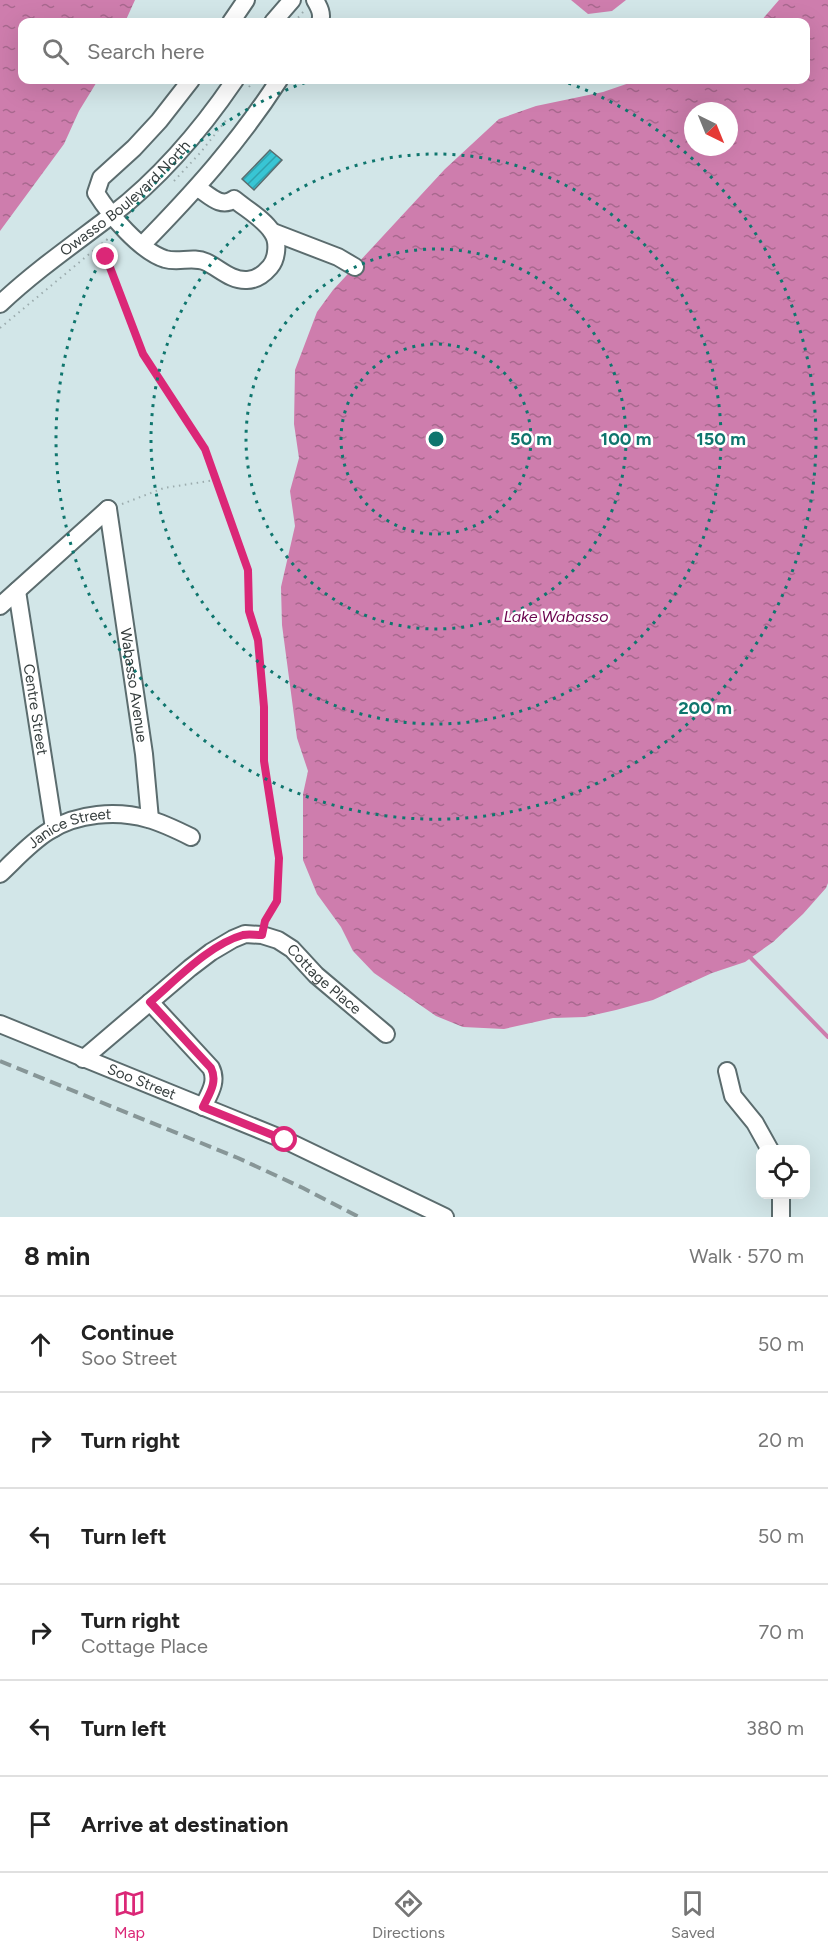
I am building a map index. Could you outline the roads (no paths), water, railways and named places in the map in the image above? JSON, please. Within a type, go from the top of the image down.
[{"type":"street","points":[[234,18],[246,0]]},
{"type":"street","points":[[276,18],[292,0]]},
{"type":"street","points":[[315,0],[322,18]]},
{"type":"street","points":[[188,84],[147,134],[101,178],[96,193],[112,215],[142,245],[166,259],[197,259],[221,272],[246,281],[257,278],[273,263],[276,250],[268,228]]},
{"type":"street","name":"Owasso Boulevard North","points":[[0,304],[32,274],[112,215],[145,186],[176,156],[232,84]]},
{"type":"street","points":[[142,245],[198,188],[253,120],[276,84]]},
{"type":"street","points":[[198,188],[220,203],[228,204],[234,200],[268,228],[338,257],[355,267]]},
{"type":"street","name":"Wabasso Avenue","points":[[17,591],[108,509],[144,754],[150,819]]},
{"type":"street","points":[[0,606],[17,591]]},
{"type":"street","name":"Centre Street","points":[[17,591],[54,828]]},
{"type":"street","name":"Janice Street","points":[[0,874],[33,843],[54,828],[69,821],[94,816],[135,816],[150,819]]},
{"type":"street","points":[[150,819],[191,837]]},
{"type":"street","name":"Cottage Place","points":[[150,1002],[211,952],[245,934],[262,935],[278,940],[292,950],[316,975],[386,1034]]},
{"type":"street","points":[[83,1059],[150,1002],[211,1068],[214,1083],[203,1107]]},
{"type":"street","name":"Soo Street","points":[[0,1024],[285,1140],[445,1217]]},
{"type":"street","points":[[727,1071],[733,1096],[755,1123],[769,1145]]},
{"type":"street","points":[[781,1199],[781,1217]]},
{"type":"water","points":[[0,0],[135,0],[127,18],[18,18],[18,84],[96,84],[79,111],[64,144],[0,231]]},
{"type":"water","points":[[571,0],[626,0],[612,11],[588,14]]},
{"type":"water","name":"Lake Wabasso","points":[[779,0],[828,0],[828,883],[803,914],[773,942],[745,962],[712,973],[653,1000],[585,1017],[553,1018],[504,1029],[463,1027],[436,1016],[374,973],[353,951],[341,927],[317,894],[303,860],[303,794],[308,771],[297,738],[282,625],[281,587],[295,526],[290,491],[299,458],[294,424],[295,370],[317,312],[333,290],[445,169],[499,119],[536,106],[603,92],[626,84],[810,84],[810,18],[763,18]]},
{"type":"waterway","points":[[749,956],[828,1037]]},
{"type":"railway","points":[[0,1061],[238,1158],[359,1217]]}]
